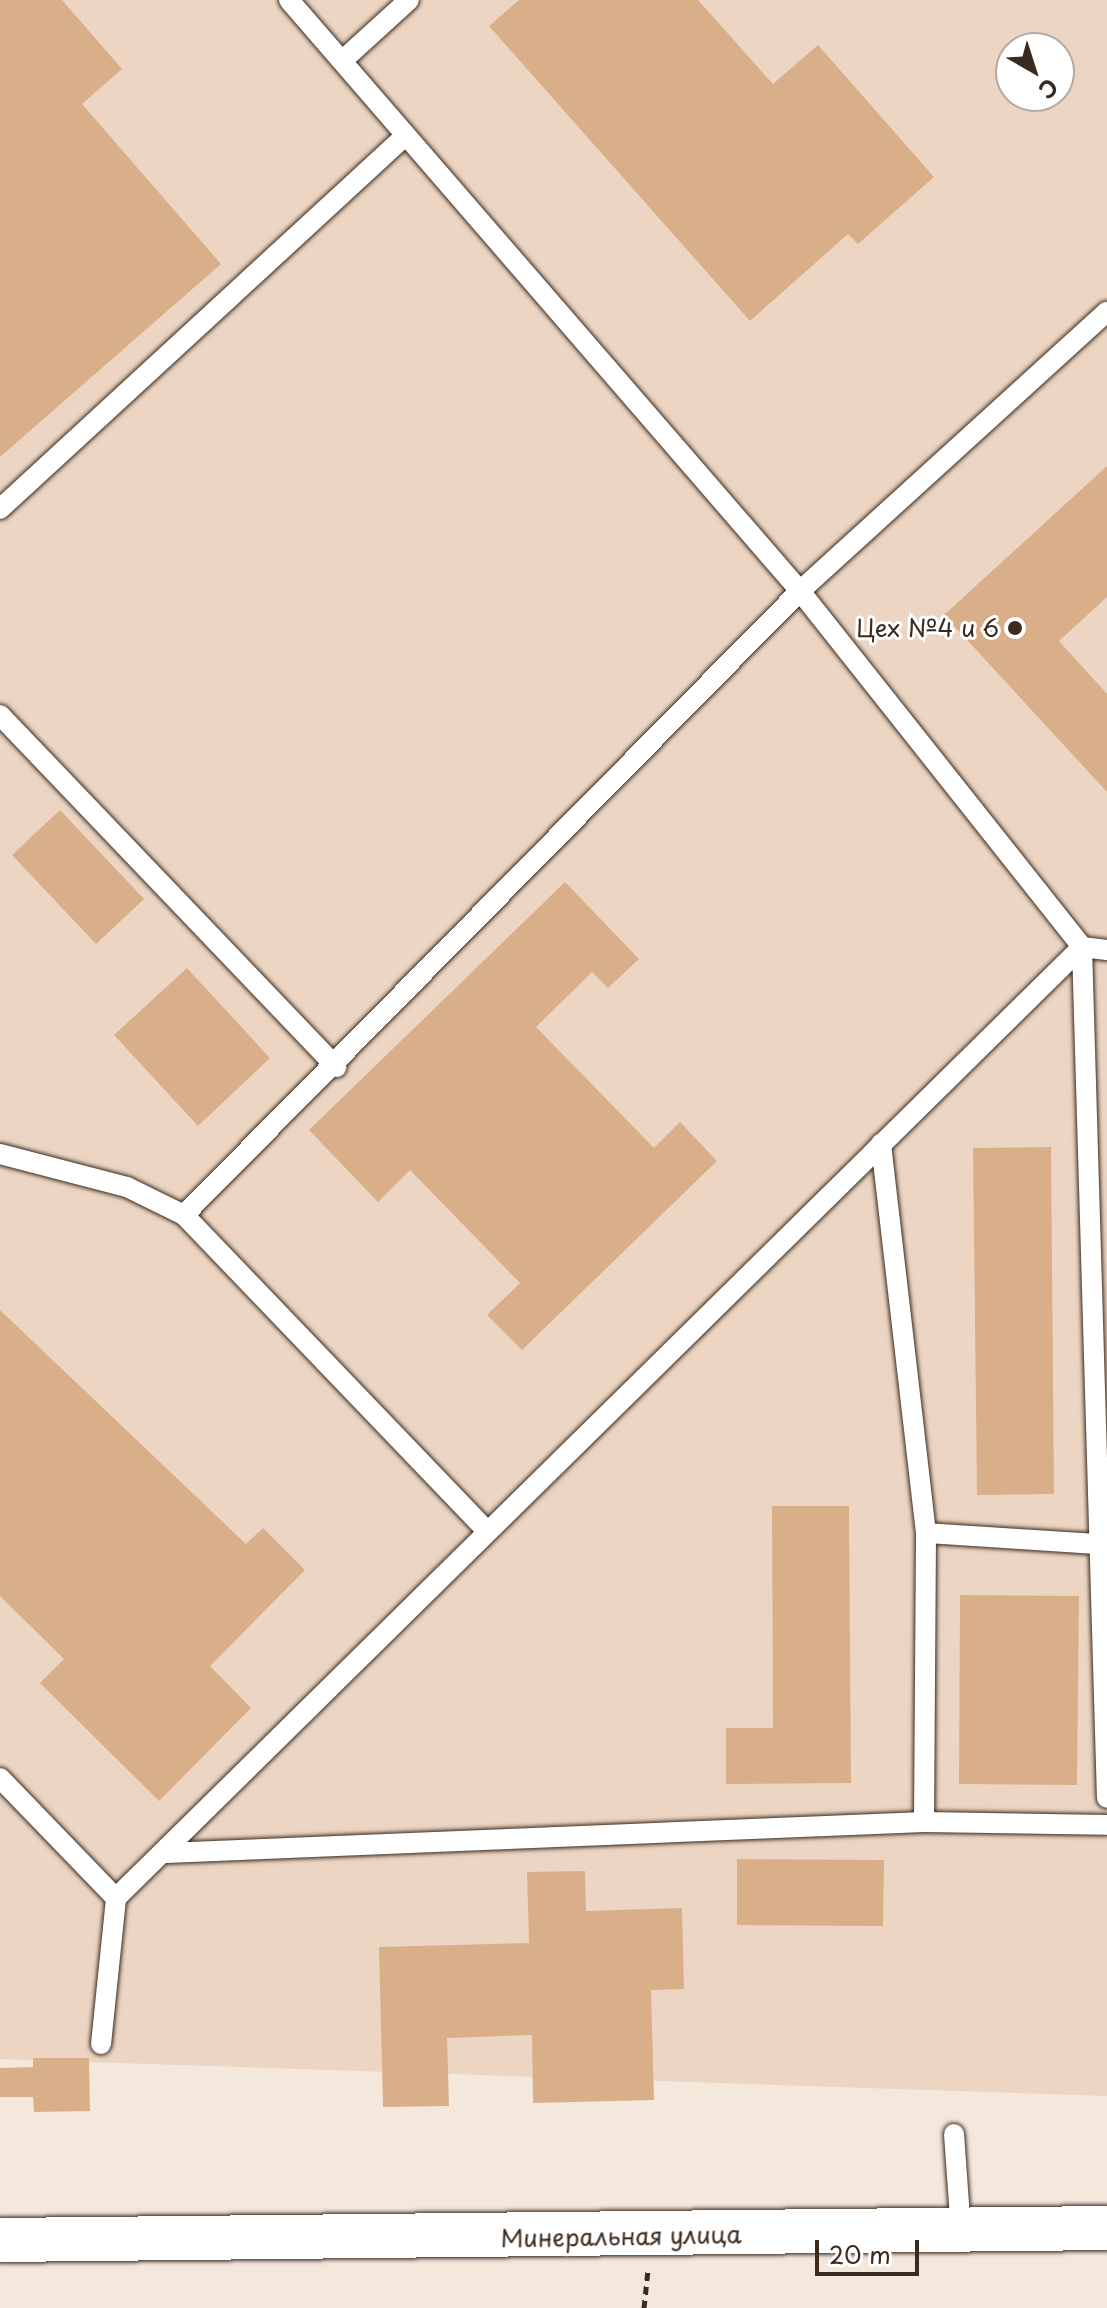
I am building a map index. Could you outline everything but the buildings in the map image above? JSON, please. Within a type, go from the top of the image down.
[{"type":"main road","name":"Минеральная улица","points":[[0,2240],[1107,2228]]},
{"type":"lane","points":[[289,0],[800,591],[1082,947],[1095,1544],[1107,1798]]},
{"type":"lane","points":[[343,60],[409,0]]},
{"type":"lane","points":[[0,509],[405,136]]},
{"type":"lane","points":[[184,1215],[336,1067],[800,591],[1107,312]]},
{"type":"lane","points":[[0,715],[336,1067]]},
{"type":"lane","points":[[1082,947],[1107,950]]},
{"type":"lane","points":[[101,2044],[116,1898],[166,1853],[487,1531],[1082,947]]},
{"type":"lane","points":[[881,1144],[926,1533],[924,1822]]},
{"type":"lane","points":[[0,1154],[127,1187],[184,1215],[487,1531]]},
{"type":"lane","points":[[926,1533],[1095,1544]]},
{"type":"lane","points":[[0,1778],[116,1898]]},
{"type":"lane","points":[[166,1853],[924,1822],[1107,1825]]},
{"type":"lane","points":[[954,2134],[961,2231]]},
{"type":"shaded area","points":[[0,0],[1107,0],[1107,2096],[0,2059]]},
{"type":"place","name":"Цех №4 и 6","points":[[1015,628]]}]
